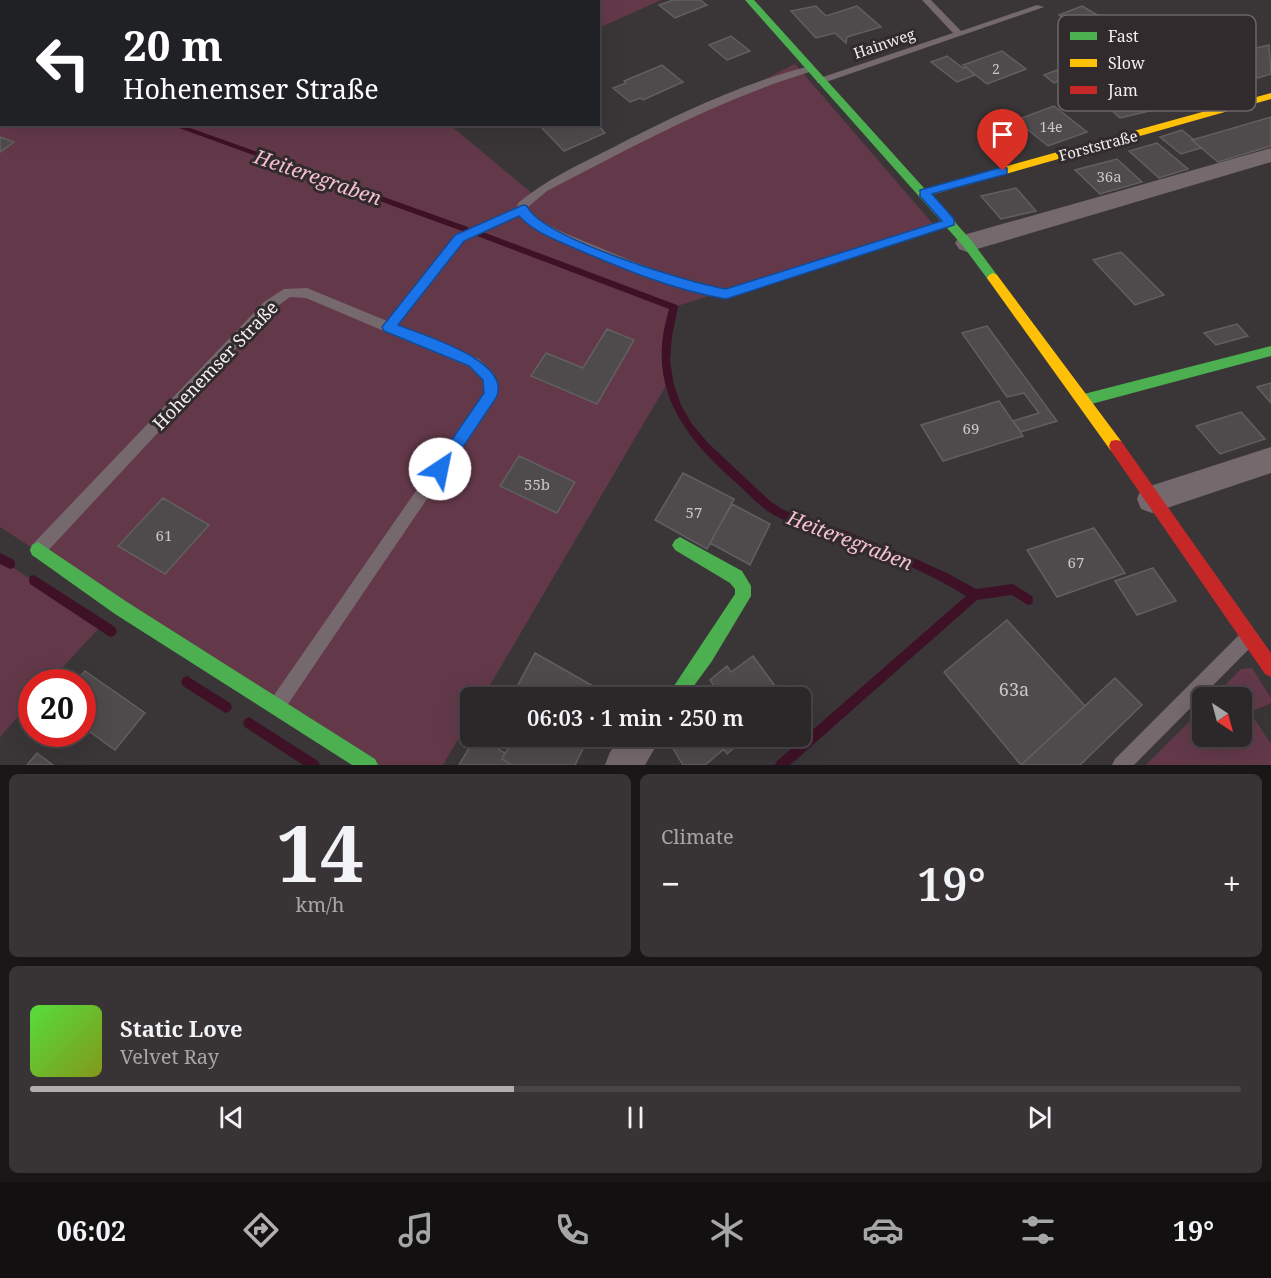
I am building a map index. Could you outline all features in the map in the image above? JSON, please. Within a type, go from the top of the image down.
[{"type":"street","points":[[749,0],[967,243],[1084,400],[1271,668]]},
{"type":"street","name":"Forststraße","points":[[1256,100],[1271,96]]},
{"type":"street","name":"Forststraße","points":[[924,193],[1217,111]]},
{"type":"street","points":[[967,243],[1271,155]]},
{"type":"street","points":[[1084,400],[1271,351]]},
{"type":"street","points":[[1152,499],[1271,460]]},
{"type":"street","points":[[680,545],[736,577],[743,586],[743,596],[706,655],[682,687]]},
{"type":"street","name":"Hohenemser Straße","points":[[39,550],[121,608],[369,765]]},
{"type":"street","points":[[622,765],[636,747]]},
{"type":"lane","points":[[926,0],[958,33]]},
{"type":"lane","name":"Hainweg","points":[[820,81],[1040,7]]},
{"type":"lane","points":[[810,69],[774,79],[711,102],[543,188],[522,206],[524,215],[540,228],[625,265],[703,290],[726,294],[950,222]]},
{"type":"lane","points":[[389,327],[459,238],[523,209]]},
{"type":"lane","name":"Hohenemser Straße","points":[[39,550],[268,306],[288,292],[307,293],[474,363],[489,378],[491,394],[276,706]]},
{"type":"lane","points":[[1121,765],[1248,637]]},
{"type":"shaded area","points":[[600,0],[661,0],[600,28]]},
{"type":"shaded area","points":[[795,64],[933,224],[674,307],[667,330],[668,382],[489,687],[460,687],[460,736],[443,765],[368,765],[0,527],[0,126],[451,126],[534,195]]},
{"type":"shaded area","points":[[0,559],[101,626],[61,669],[18,669],[18,717],[0,737]]},
{"type":"shaded area","points":[[1252,668],[1271,698],[1271,703],[1252,711],[1252,687],[1223,687],[1241,669]]},
{"type":"shaded area","points":[[1252,715],[1271,744],[1271,765],[1146,765],[1192,719],[1192,747],[1252,747]]},
{"type":"building","points":[[673,0],[700,0],[707,5],[675,18],[659,5]]},
{"type":"building","points":[[816,6],[826,16],[857,6],[881,27],[847,37],[846,43],[835,33],[816,38],[791,11]]},
{"type":"building","points":[[1082,6],[1097,15],[1059,15]]},
{"type":"building","points":[[731,36],[750,51],[727,60],[709,45]]},
{"type":"building","points":[[1269,45],[1271,74],[1258,78],[1256,77],[1256,48]]},
{"type":"building","points":[[1002,51],[1026,69],[987,84],[963,65]]},
{"type":"building","points":[[947,56],[975,75],[957,82],[931,62]]},
{"type":"building","points":[[662,65],[683,82],[643,100],[640,98],[630,102],[613,88],[626,83],[624,81]]},
{"type":"building","points":[[1057,70],[1058,81],[1054,83],[1044,75]]},
{"type":"building","points":[[1054,106],[1087,132],[1048,146],[1016,120]]},
{"type":"building","points":[[1112,111],[1149,111],[1120,118]]},
{"type":"building","points":[[1271,117],[1271,146],[1218,162],[1192,140]]},
{"type":"building","points":[[599,126],[605,133],[564,151],[541,127]]},
{"type":"building","points":[[1182,130],[1201,148],[1181,154],[1160,137]]},
{"type":"building","points":[[0,137],[14,142],[0,152]]},
{"type":"building","points":[[1157,143],[1188,169],[1159,178],[1129,151]]},
{"type":"building","points":[[1117,159],[1142,182],[1100,194],[1075,170]]},
{"type":"building","points":[[1016,188],[1036,211],[1001,219],[981,196]]},
{"type":"building","points":[[1121,252],[1164,295],[1135,305],[1093,260]]},
{"type":"building","points":[[1237,324],[1248,336],[1216,345],[1204,333]]},
{"type":"building","points":[[987,326],[1057,421],[1021,432],[1013,421],[1039,413],[1024,393],[1007,397],[962,333]]},
{"type":"building","points":[[607,329],[634,340],[597,404],[531,376],[546,353],[583,368]]},
{"type":"building","points":[[1271,383],[1271,403],[1257,387]]},
{"type":"building","points":[[999,401],[1023,436],[943,461],[921,425]]},
{"type":"building","points":[[1241,412],[1265,439],[1220,454],[1196,426]]},
{"type":"building","points":[[519,456],[575,482],[557,513],[500,486]]},
{"type":"building","points":[[683,473],[734,499],[707,549],[655,520]]},
{"type":"building","points":[[163,498],[209,525],[165,574],[118,546]]},
{"type":"building","points":[[732,504],[770,524],[750,565],[710,543]]},
{"type":"building","points":[[1094,528],[1125,573],[1057,597],[1027,550]]},
{"type":"building","points":[[1153,568],[1176,601],[1137,615],[1115,581]]},
{"type":"building","points":[[1007,620],[1085,706],[1021,765],[944,672]]},
{"type":"building","points":[[535,653],[595,687],[517,687]]},
{"type":"building","points":[[753,656],[776,687],[713,687],[710,680],[727,666],[731,672]]},
{"type":"building","points":[[1115,678],[1142,705],[1080,765],[1021,765]]},
{"type":"building","points":[[96,679],[145,713],[115,750],[96,736]]},
{"type":"building","points":[[470,747],[495,747],[505,753],[502,759],[512,765],[459,765]]},
{"type":"building","points":[[509,747],[584,747],[575,765],[512,765],[502,759]]},
{"type":"building","points":[[672,747],[723,747],[724,749],[705,765],[683,765]]},
{"type":"building","points":[[722,747],[735,747],[727,754]]},
{"type":"building","points":[[37,753],[53,765],[27,765]]},
{"type":"waterway","name":"Heiteregraben","points":[[177,126],[465,229]]},
{"type":"waterway","name":"Heiteregraben","points":[[475,232],[674,307],[667,336],[666,361],[669,385],[677,407],[689,427],[723,465],[777,511],[899,557],[975,595]]},
{"type":"waterway","points":[[0,558],[10,564]]},
{"type":"waterway","points":[[34,580],[111,631]]},
{"type":"waterway","points":[[975,595],[1013,589],[1028,600]]},
{"type":"waterway","name":"Heiteregraben","points":[[781,765],[975,595]]},
{"type":"waterway","points":[[187,682],[226,707]]},
{"type":"waterway","points":[[249,723],[314,765]]},
{"type":"traffic: fast","points":[[749,0],[967,243],[993,278]]},
{"type":"traffic: fast","points":[[1084,400],[1271,351]]},
{"type":"traffic: fast","points":[[680,545],[736,577],[743,586],[743,596],[706,655],[682,687]]},
{"type":"traffic: fast","points":[[38,550],[121,608],[369,765]]},
{"type":"traffic: slow","points":[[1256,100],[1271,96]]},
{"type":"traffic: slow","points":[[924,193],[1217,111]]},
{"type":"traffic: slow","points":[[993,278],[1116,446]]},
{"type":"traffic: jam","points":[[1116,446],[1271,668]]},
{"type":"route","points":[[440,469],[491,394],[489,378],[474,363],[389,327],[459,238],[523,209],[524,215],[540,228],[625,265],[703,290],[726,294],[950,222],[924,193],[1003,171]]}]
